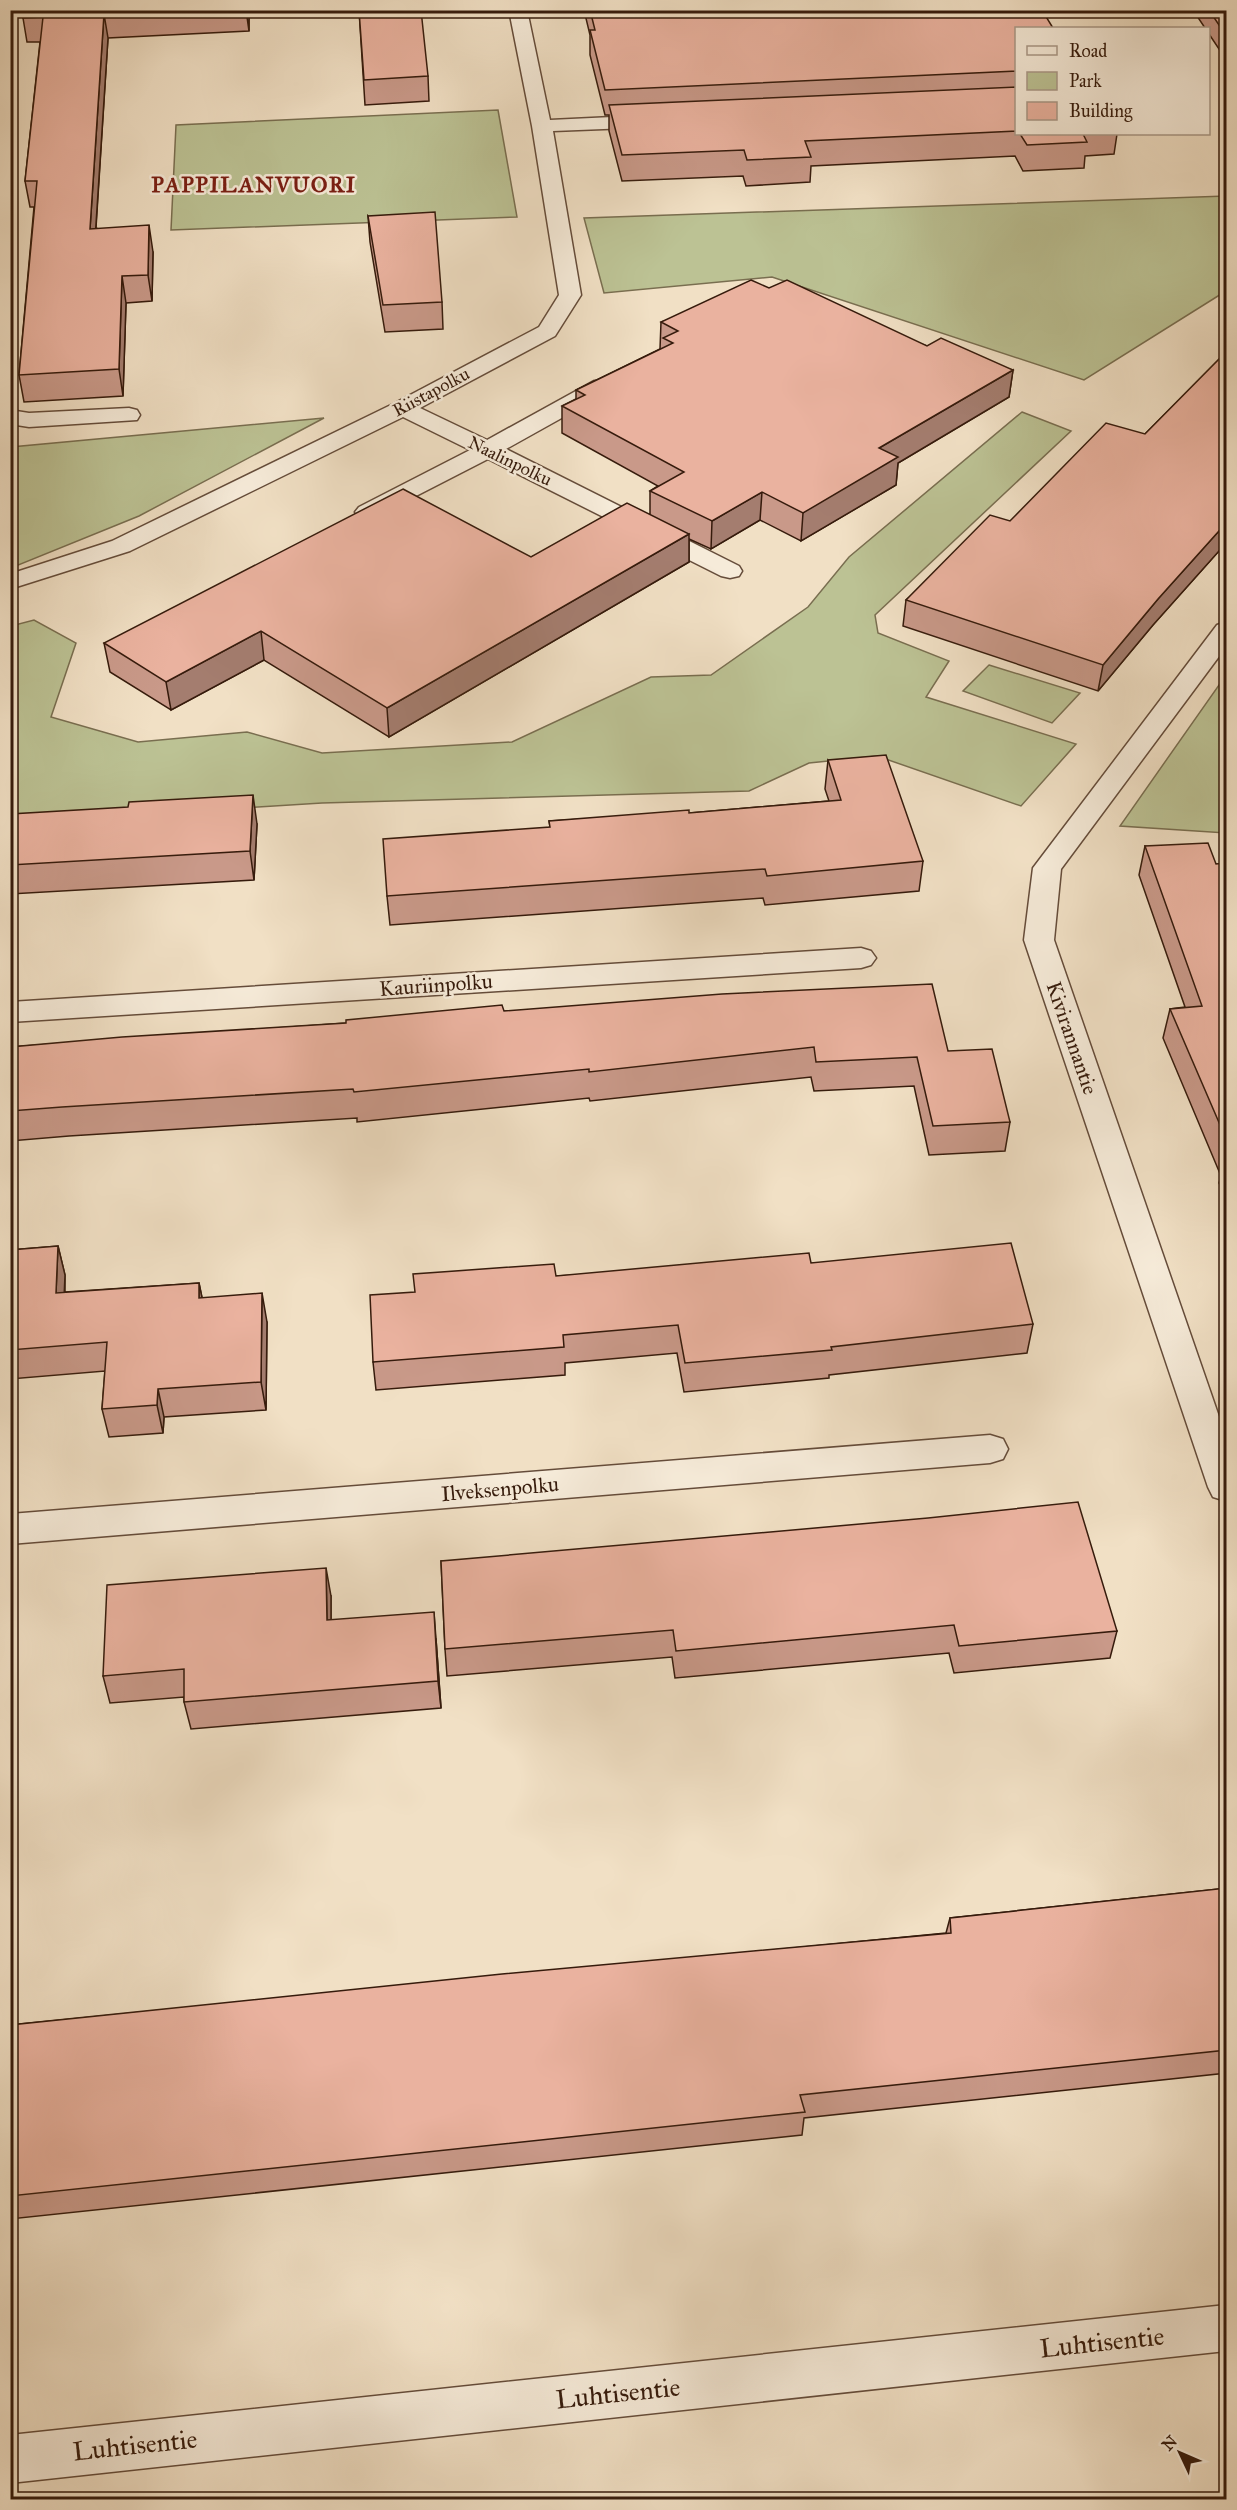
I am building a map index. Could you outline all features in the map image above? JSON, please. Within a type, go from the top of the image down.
[{"type":"street","name":"Riistapolku","points":[[10,582],[120,546],[403,408],[547,331],[570,294],[542,126],[518,10]]},
{"type":"street","points":[[542,126],[669,120]]},
{"type":"street","points":[[352,520],[487,450],[622,374]]},
{"type":"street","name":"Naalinpolku","points":[[403,408],[618,513],[730,571]]},
{"type":"street","points":[[10,417],[29,420],[129,415]]},
{"type":"street","name":"Kivirannantie","points":[[1227,630],[1047,868],[1039,940],[1227,1487]]},
{"type":"street","name":"Kauriinpolku","points":[[10,1012],[861,958]]},
{"type":"street","name":"Ilveksenpolku","points":[[10,1529],[990,1449]]},
{"type":"street","name":"Luhtisentie","points":[[10,2459],[1227,2328]]},
{"type":"green space","points":[[498,110],[517,217],[171,230],[176,125]]},
{"type":"green space","points":[[1226,196],[1226,291],[1084,380],[772,277],[604,293],[584,218]]},
{"type":"green space","points":[[1022,412],[1071,431],[875,615],[878,633],[949,661],[926,697],[1076,744],[1021,806],[877,756],[809,763],[749,791],[322,803],[11,822],[11,626],[34,620],[76,643],[51,717],[138,742],[247,732],[322,753],[512,742],[651,677],[711,675],[808,607],[849,557]]},
{"type":"green space","points":[[324,418],[139,516],[11,568],[11,447]]},
{"type":"green space","points":[[989,665],[1080,693],[1052,723],[963,691]]},
{"type":"green space","points":[[1226,675],[1226,833],[1120,826]]},
{"type":"building","points":[[23,10],[162,10],[104,14],[90,229],[149,225],[148,275],[122,276],[119,369],[19,375],[37,181],[25,181],[43,17],[23,18]]},
{"type":"building","points":[[359,10],[421,10],[428,76],[364,80]]},
{"type":"building","points":[[590,10],[1042,10],[1052,27],[1015,27],[1015,71],[605,90],[590,30],[595,30]]},
{"type":"building","points":[[1209,10],[1227,10],[1227,37]]},
{"type":"building","points":[[1015,87],[1015,131],[805,141],[811,157],[747,160],[744,150],[622,155],[609,105]]},
{"type":"building","points":[[1021,135],[1084,135],[1087,142],[1027,145]]},
{"type":"building","points":[[435,212],[442,302],[383,305],[368,216]]},
{"type":"building","points":[[751,280],[769,288],[787,280],[927,346],[941,338],[1013,370],[879,448],[898,457],[803,513],[762,492],[712,521],[650,491],[684,472],[562,406],[585,395],[576,390],[673,343],[663,338],[678,331],[661,322]]},
{"type":"building","points":[[1227,351],[1227,522],[1103,665],[906,600],[990,515],[1010,521],[1106,423],[1145,434]]},
{"type":"building","points":[[403,489],[531,557],[627,503],[689,534],[387,708],[261,631],[166,682],[104,643]]},
{"type":"building","points":[[886,755],[923,861],[767,876],[765,869],[387,896],[383,839],[550,827],[549,821],[689,810],[689,813],[841,800],[828,760]]},
{"type":"building","points":[[253,795],[250,851],[10,865],[10,814],[128,807],[129,802]]},
{"type":"building","points":[[1208,843],[1216,864],[1227,863],[1227,1141],[1170,1009],[1202,1006],[1145,846]]},
{"type":"building","points":[[932,984],[948,1051],[992,1049],[1010,1122],[933,1126],[917,1057],[816,1062],[814,1047],[589,1072],[589,1069],[354,1092],[353,1089],[10,1111],[10,1047],[122,1037],[346,1023],[346,1020],[502,1005],[504,1011],[722,994]]},
{"type":"building","points":[[1011,1243],[1033,1324],[831,1347],[832,1350],[685,1363],[678,1325],[563,1335],[564,1347],[373,1362],[370,1295],[415,1292],[413,1274],[554,1264],[556,1276],[809,1253],[811,1263]]},
{"type":"building","points":[[58,1246],[56,1293],[199,1283],[199,1298],[262,1293],[261,1382],[158,1389],[157,1405],[102,1409],[107,1342],[10,1350],[10,1250]]},
{"type":"building","points":[[1078,1502],[1117,1631],[959,1646],[954,1625],[676,1651],[673,1630],[445,1649],[441,1561],[928,1518]]},
{"type":"building","points":[[326,1568],[327,1620],[434,1612],[438,1681],[184,1702],[184,1669],[103,1676],[107,1585]]},
{"type":"building","points":[[1227,1888],[1227,2050],[800,2095],[805,2112],[10,2196],[10,2025],[502,1974],[951,1933],[950,1918]]},
{"type":"district","name":"PAPPILANVUORI","points":[[254,184]]}]
